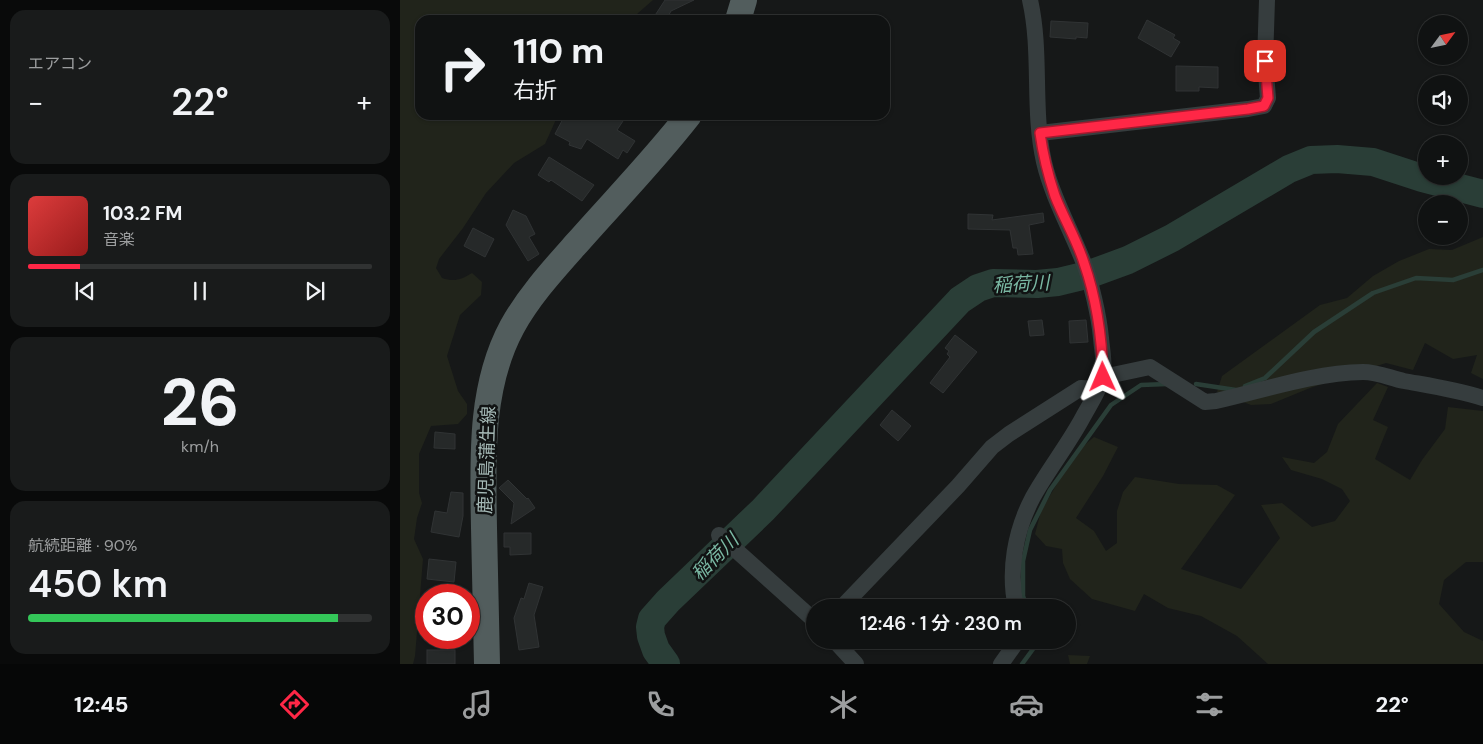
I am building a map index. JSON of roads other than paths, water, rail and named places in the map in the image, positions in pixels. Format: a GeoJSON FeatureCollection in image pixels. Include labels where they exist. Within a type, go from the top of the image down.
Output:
{"type":"FeatureCollection","features":[{"type":"Feature","properties":{"kind":"main road"},"geometry":{"type":"LineString","coordinates":[[740,15],[744,0]]}},
{"type":"Feature","properties":{"kind":"main road","name":"鹿児島蒲生線"},"geometry":{"type":"LineString","coordinates":[[487,664],[485,438],[488,399],[501,355],[511,328],[532,296],[685,120]]}},
{"type":"Feature","properties":{"kind":"street"},"geometry":{"type":"LineString","coordinates":[[1014,599],[1014,558],[1022,523],[1033,497],[1073,436],[1100,383],[1102,351],[1099,319],[1084,263],[1055,196],[1044,162],[1037,114],[1033,13],[1030,0]]}},
{"type":"Feature","properties":{"kind":"street"},"geometry":{"type":"LineString","coordinates":[[1040,133],[1264,106],[1268,98],[1265,61],[1267,0]]}},
{"type":"Feature","properties":{"kind":"street"},"geometry":{"type":"LineString","coordinates":[[850,599],[958,486],[992,447],[1081,388],[1150,367],[1205,402],[1298,381],[1364,372],[1377,373],[1402,380],[1461,391],[1483,398]]}},
{"type":"Feature","properties":{"kind":"street"},"geometry":{"type":"LineString","coordinates":[[719,535],[806,613]]}},
{"type":"Feature","properties":{"kind":"street"},"geometry":{"type":"LineString","coordinates":[[842,649],[856,664]]}},
{"type":"Feature","properties":{"kind":"street"},"geometry":{"type":"LineString","coordinates":[[1001,664],[1012,649]]}},
{"type":"Feature","properties":{"kind":"waterway","name":"稲荷川"},"geometry":{"type":"LineString","coordinates":[[666,664],[656,650],[651,636],[650,627],[652,619],[668,601],[763,510],[960,300],[978,288],[993,283],[1037,284],[1058,282],[1087,275],[1128,260],[1172,238],[1289,169],[1311,160],[1337,159],[1373,162],[1422,178],[1483,194]]}},
{"type":"Feature","properties":{"kind":"waterway"},"geometry":{"type":"LineString","coordinates":[[1245,386],[1265,378],[1314,332],[1373,293],[1416,278],[1453,280],[1483,270]]}},
{"type":"Feature","properties":{"kind":"waterway"},"geometry":{"type":"LineString","coordinates":[[1024,599],[1023,561],[1030,530],[1050,490],[1111,405],[1141,385],[1167,384]]}},
{"type":"Feature","properties":{"kind":"waterway"},"geometry":{"type":"LineString","coordinates":[[1196,384],[1236,390]]}},
{"type":"Feature","properties":{"kind":"waterway"},"geometry":{"type":"LineString","coordinates":[[1022,664],[1033,649]]}}]}
